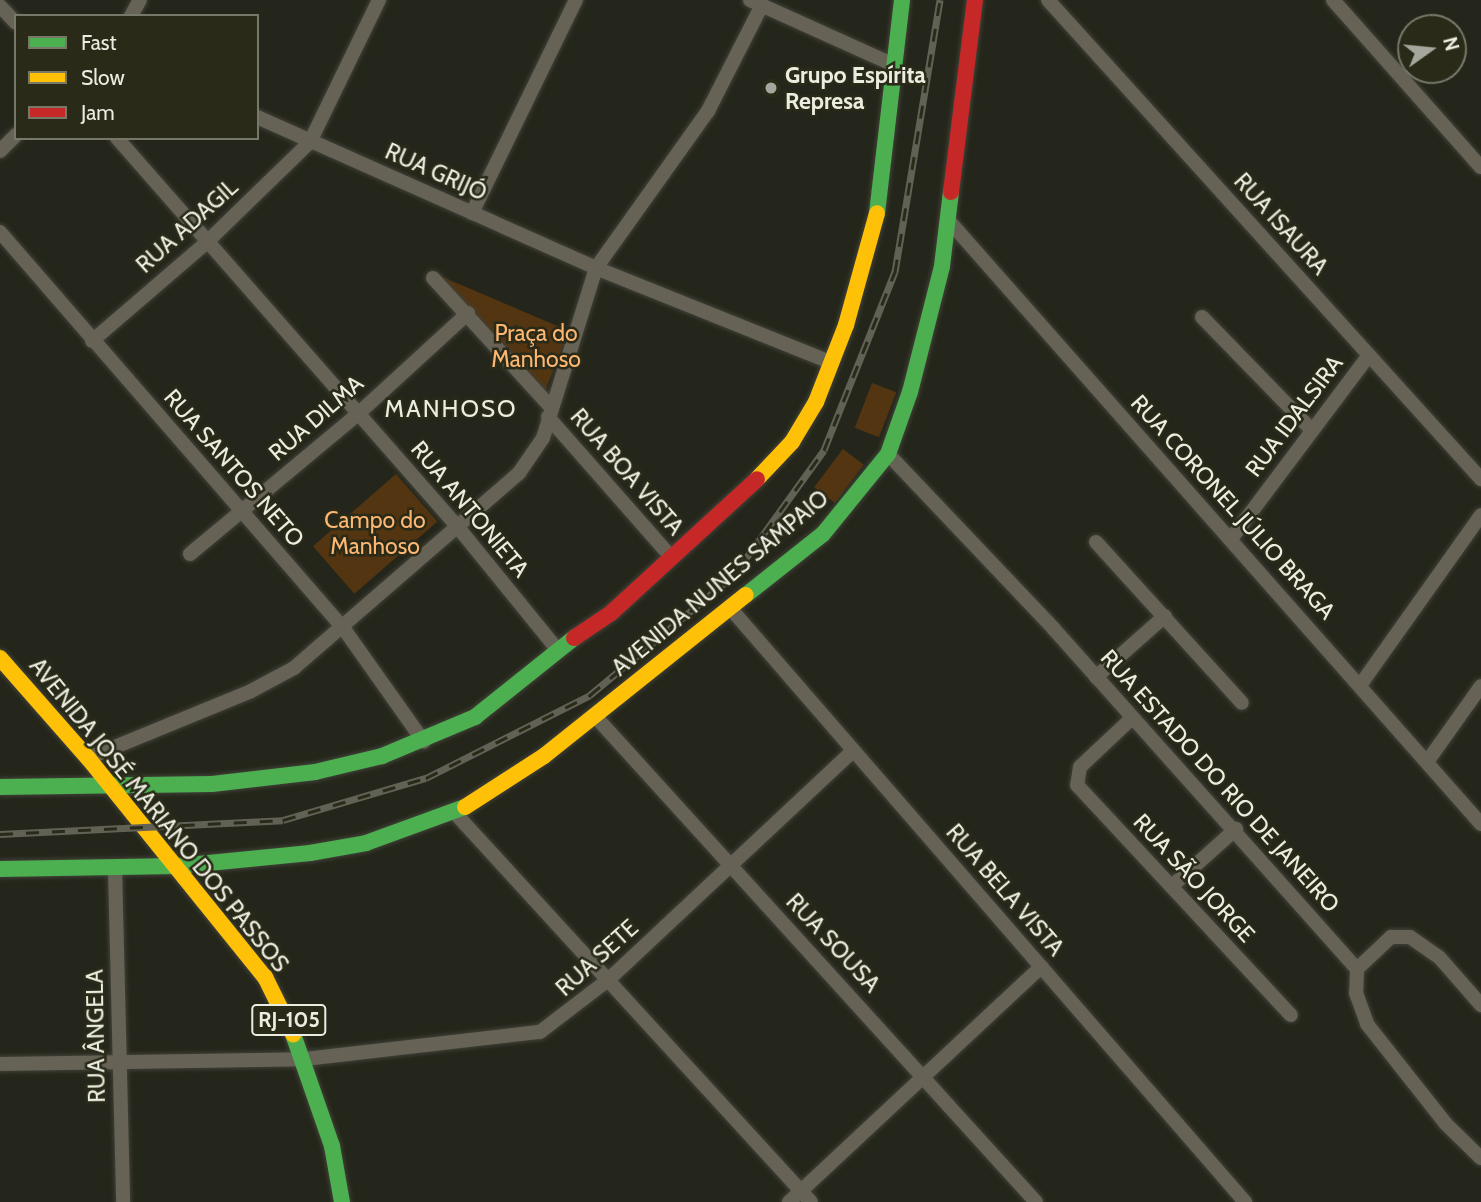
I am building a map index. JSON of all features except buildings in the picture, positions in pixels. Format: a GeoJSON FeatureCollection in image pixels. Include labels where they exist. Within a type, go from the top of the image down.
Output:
{"type":"FeatureCollection","features":[{"type":"Feature","properties":{"kind":"street","name":"RUA ADAGIL"},"geometry":{"type":"LineString","coordinates":[[92,341],[206,243],[310,142],[379,0]]}},
{"type":"Feature","properties":{"kind":"street"},"geometry":{"type":"LineString","coordinates":[[472,213],[576,0]]}},
{"type":"Feature","properties":{"kind":"street"},"geometry":{"type":"LineString","coordinates":[[0,787],[111,787],[267,780],[349,765],[424,742],[475,717],[557,649],[611,613],[792,442],[832,363],[877,215],[902,0]]}},
{"type":"Feature","properties":{"kind":"street","name":"AVENIDA NUNES SAMPAIO"},"geometry":{"type":"LineString","coordinates":[[0,869],[178,866],[339,848],[455,813],[544,756],[823,534],[888,454],[910,392],[949,221],[975,0]]}},
{"type":"Feature","properties":{"kind":"street","name":"RUA ISAURA"},"geometry":{"type":"LineString","coordinates":[[1048,0],[1481,479]]}},
{"type":"Feature","properties":{"kind":"street"},"geometry":{"type":"LineString","coordinates":[[1333,0],[1481,167]]}},
{"type":"Feature","properties":{"kind":"street"},"geometry":{"type":"LineString","coordinates":[[88,758],[271,681],[344,629],[519,473],[537,450],[596,268],[708,111],[756,3],[894,65]]}},
{"type":"Feature","properties":{"kind":"street"},"geometry":{"type":"LineString","coordinates":[[0,6],[14,21]]}},
{"type":"Feature","properties":{"kind":"street","name":"RUA GRIJÓ"},"geometry":{"type":"LineString","coordinates":[[259,118],[596,268],[832,363]]}},
{"type":"Feature","properties":{"kind":"street"},"geometry":{"type":"LineString","coordinates":[[0,151],[14,137]]}},
{"type":"Feature","properties":{"kind":"street","name":"RUA ANTONIETA"},"geometry":{"type":"LineString","coordinates":[[119,140],[206,243],[457,526],[557,649]]}},
{"type":"Feature","properties":{"kind":"street","name":"RUA CORONEL JÚLIO BRAGA"},"geometry":{"type":"LineString","coordinates":[[949,221],[1362,684],[1481,824]]}},
{"type":"Feature","properties":{"kind":"street","name":"RUA SANTOS NETO"},"geometry":{"type":"LineString","coordinates":[[0,232],[344,629],[424,742]]}},
{"type":"Feature","properties":{"kind":"street","name":"RUA BOA VISTA"},"geometry":{"type":"LineString","coordinates":[[433,278],[468,313],[671,557]]}},
{"type":"Feature","properties":{"kind":"street","name":"RUA DILMA"},"geometry":{"type":"LineString","coordinates":[[190,554],[359,413],[468,313]]}},
{"type":"Feature","properties":{"kind":"street"},"geometry":{"type":"LineString","coordinates":[[1202,317],[1312,430]]}},
{"type":"Feature","properties":{"kind":"street","name":"RUA IDALSIRA"},"geometry":{"type":"LineString","coordinates":[[1231,539],[1369,355]]}},
{"type":"Feature","properties":{"kind":"street","name":"RUA ESTADO DO RIO DE JANEIRO"},"geometry":{"type":"LineString","coordinates":[[888,454],[1236,829],[1357,969]]}},
{"type":"Feature","properties":{"kind":"street"},"geometry":{"type":"LineString","coordinates":[[1362,684],[1481,515]]}},
{"type":"Feature","properties":{"kind":"street"},"geometry":{"type":"LineString","coordinates":[[1096,542],[1242,704]]}},
{"type":"Feature","properties":{"kind":"street","name":"RUA BELA VISTA"},"geometry":{"type":"LineString","coordinates":[[731,609],[1245,1202]]}},
{"type":"Feature","properties":{"kind":"street"},"geometry":{"type":"LineString","coordinates":[[1096,677],[1164,616]]}},
{"type":"Feature","properties":{"kind":"street","name":"AVENIDA JOSÉ MARIANO DOS PASSOS"},"geometry":{"type":"LineString","coordinates":[[0,658],[178,866],[265,977],[305,1059],[332,1146],[342,1202]]}},
{"type":"Feature","properties":{"kind":"street"},"geometry":{"type":"LineString","coordinates":[[1427,762],[1481,686]]}},
{"type":"Feature","properties":{"kind":"street","name":"RUA SOUSA"},"geometry":{"type":"LineString","coordinates":[[596,716],[926,1077],[1035,1202]]}},
{"type":"Feature","properties":{"kind":"street","name":"RUA SÃO JORGE"},"geometry":{"type":"LineString","coordinates":[[1132,718],[1080,767],[1075,779],[1081,791],[1291,1016]]}},
{"type":"Feature","properties":{"kind":"street","name":"RUA SETE"},"geometry":{"type":"LineString","coordinates":[[0,1064],[305,1059],[531,1035],[556,1023],[608,980],[853,751]]}},
{"type":"Feature","properties":{"kind":"street"},"geometry":{"type":"LineString","coordinates":[[455,813],[807,1197]]}},
{"type":"Feature","properties":{"kind":"street"},"geometry":{"type":"LineString","coordinates":[[1172,886],[1236,829]]}},
{"type":"Feature","properties":{"kind":"street","name":"RUA ÂNGELA"},"geometry":{"type":"LineString","coordinates":[[115,868],[123,1202]]}},
{"type":"Feature","properties":{"kind":"street"},"geometry":{"type":"LineString","coordinates":[[1481,1005],[1439,957],[1410,937],[1391,937],[1357,969],[1356,993],[1367,1024],[1446,1124],[1481,1158]]}},
{"type":"Feature","properties":{"kind":"street"},"geometry":{"type":"LineString","coordinates":[[789,1202],[807,1197],[926,1077],[1041,967]]}},
{"type":"Feature","properties":{"kind":"green space","name":"Praça do Manhoso"},"geometry":{"type":"Polygon","coordinates":[[[433,273],[569,331],[545,391],[433,273]]]}},
{"type":"Feature","properties":{"kind":"green space"},"geometry":{"type":"Polygon","coordinates":[[[872,383],[896,392],[879,437],[855,428],[872,383]]]}},
{"type":"Feature","properties":{"kind":"green space"},"geometry":{"type":"Polygon","coordinates":[[[843,449],[864,465],[835,503],[814,487],[843,449]]]}},
{"type":"Feature","properties":{"kind":"green space","name":"Campo do Manhoso"},"geometry":{"type":"Polygon","coordinates":[[[396,474],[437,522],[354,594],[313,546],[396,474]]]}},
{"type":"Feature","properties":{"kind":"railway"},"geometry":{"type":"LineString","coordinates":[[0,834],[283,820],[426,778],[590,695],[734,575],[824,450],[895,272],[940,0]]}},
{"type":"Feature","properties":{"kind":"traffic: fast"},"geometry":{"type":"LineString","coordinates":[[877,213],[902,0]]}},
{"type":"Feature","properties":{"kind":"traffic: fast"},"geometry":{"type":"LineString","coordinates":[[746,595],[823,534],[888,454],[910,392],[942,266],[951,192]]}},
{"type":"Feature","properties":{"kind":"traffic: fast"},"geometry":{"type":"LineString","coordinates":[[0,787],[212,784],[315,772],[382,756],[475,717],[574,638]]}},
{"type":"Feature","properties":{"kind":"traffic: fast"},"geometry":{"type":"LineString","coordinates":[[0,869],[178,866],[310,853],[366,843],[465,807]]}},
{"type":"Feature","properties":{"kind":"traffic: fast"},"geometry":{"type":"LineString","coordinates":[[293,1034],[332,1146],[342,1202]]}},
{"type":"Feature","properties":{"kind":"traffic: slow"},"geometry":{"type":"LineString","coordinates":[[757,479],[792,442],[816,402],[846,325],[877,213]]}},
{"type":"Feature","properties":{"kind":"traffic: slow"},"geometry":{"type":"LineString","coordinates":[[465,807],[544,756],[746,595]]}},
{"type":"Feature","properties":{"kind":"traffic: slow"},"geometry":{"type":"LineString","coordinates":[[0,658],[88,758],[265,977],[293,1034]]}},
{"type":"Feature","properties":{"kind":"traffic: jam"},"geometry":{"type":"LineString","coordinates":[[951,192],[975,0]]}},
{"type":"Feature","properties":{"kind":"traffic: jam"},"geometry":{"type":"LineString","coordinates":[[574,638],[611,613],[757,479]]}},
{"type":"Feature","properties":{"kind":"place","name":"Grupo Espírita Represa"},"geometry":{"type":"Point","coordinates":[771,88]}},
{"type":"Feature","properties":{"kind":"district","name":"MANHOSO"},"geometry":{"type":"Point","coordinates":[451,409]}}]}
